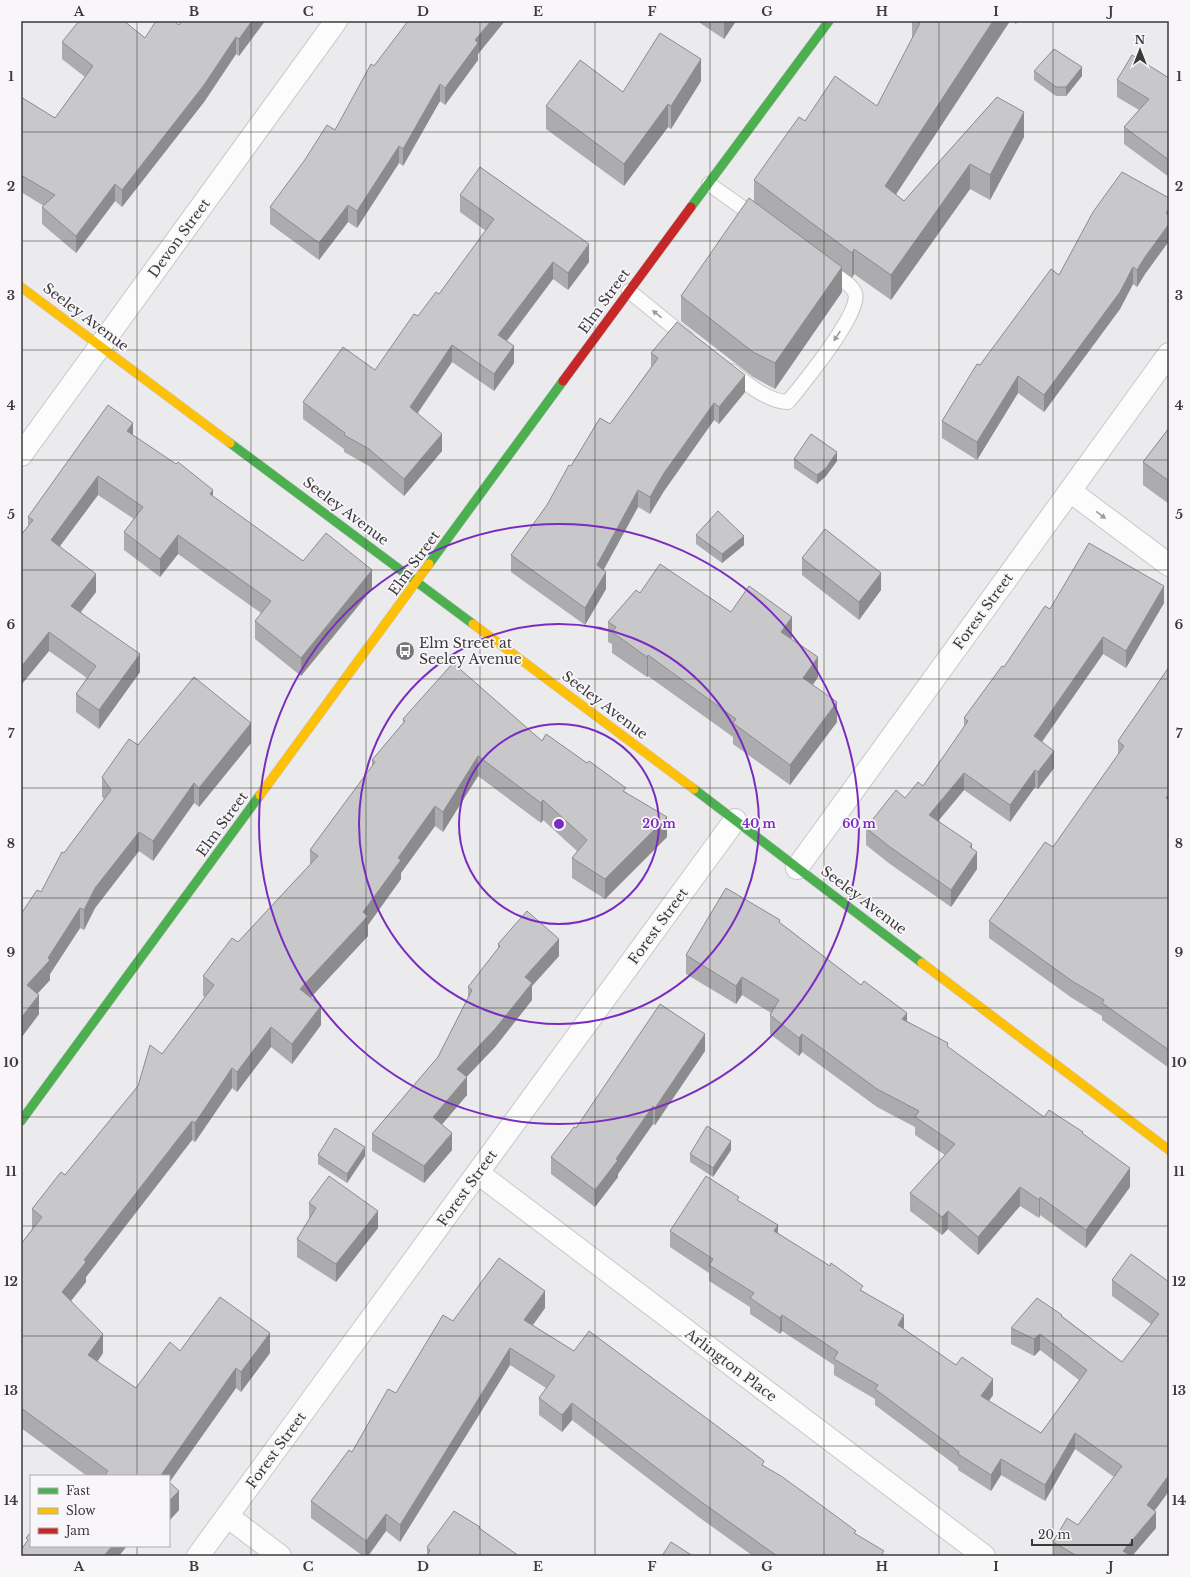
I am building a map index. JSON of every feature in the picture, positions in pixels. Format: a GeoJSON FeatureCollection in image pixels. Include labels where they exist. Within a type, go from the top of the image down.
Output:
{"type":"FeatureCollection","features":[{"type":"Feature","properties":{"kind":"street","name":"Devon Street"},"geometry":{"type":"LineString","coordinates":[[21,455],[336,21]]}},
{"type":"Feature","properties":{"kind":"street","name":"Elm Street"},"geometry":{"type":"LineString","coordinates":[[21,1121],[828,21]]}},
{"type":"Feature","properties":{"kind":"street","name":"Seeley Avenue"},"geometry":{"type":"LineString","coordinates":[[21,287],[735,820],[1169,1150]]}},
{"type":"Feature","properties":{"kind":"street","name":"Forest Street"},"geometry":{"type":"LineString","coordinates":[[797,868],[1169,354]]}},
{"type":"Feature","properties":{"kind":"street"},"geometry":{"type":"LineString","coordinates":[[1070,491],[1169,565]]}},
{"type":"Feature","properties":{"kind":"street","name":"Forest Street"},"geometry":{"type":"LineString","coordinates":[[198,1556],[735,820]]}},
{"type":"Feature","properties":{"kind":"street","name":"Arlington Place"},"geometry":{"type":"LineString","coordinates":[[478,1173],[984,1556]]}},
{"type":"Feature","properties":{"kind":"street"},"geometry":{"type":"LineString","coordinates":[[227,1516],[280,1556]]}},
{"type":"Feature","properties":{"kind":"lane"},"geometry":{"type":"LineString","coordinates":[[709,184],[771,228]]}},
{"type":"Feature","properties":{"kind":"lane"},"geometry":{"type":"LineString","coordinates":[[723,365],[748,384],[769,396],[782,402],[788,402],[818,365],[842,328],[856,302],[856,294],[851,288],[815,259]]}},
{"type":"Feature","properties":{"kind":"lane"},"geometry":{"type":"LineString","coordinates":[[629,291],[698,347]]}},
{"type":"Feature","properties":{"kind":"building"},"geometry":{"type":"Polygon","coordinates":[[[79,21],[124,21],[145,38],[156,21],[174,21],[179,25],[182,21],[252,21],[239,39],[236,37],[204,85],[122,190],[115,184],[76,236],[42,207],[55,195],[21,175],[21,97],[55,118],[93,66],[62,42],[79,21]]]}},
{"type":"Feature","properties":{"kind":"building"},"geometry":{"type":"Polygon","coordinates":[[[408,21],[491,21],[475,40],[478,43],[445,88],[440,84],[403,149],[399,146],[357,211],[348,205],[319,243],[270,207],[304,161],[327,125],[335,130],[371,64],[374,66],[408,21]]]}},
{"type":"Feature","properties":{"kind":"building"},"geometry":{"type":"Polygon","coordinates":[[[917,21],[993,21],[885,186],[904,201],[997,97],[1024,112],[990,175],[970,164],[891,275],[854,249],[852,253],[754,180],[799,117],[805,121],[835,76],[877,106],[920,23],[917,21]]]}},
{"type":"Feature","properties":{"kind":"building"},"geometry":{"type":"Polygon","coordinates":[[[660,33],[701,59],[671,106],[668,104],[624,164],[546,106],[580,60],[623,92],[660,33]]]}},
{"type":"Feature","properties":{"kind":"building"},"geometry":{"type":"Polygon","coordinates":[[[1054,49],[1082,67],[1066,87],[1056,87],[1034,71],[1054,49]]]}},
{"type":"Feature","properties":{"kind":"building"},"geometry":{"type":"Polygon","coordinates":[[[1132,55],[1169,78],[1169,160],[1124,127],[1149,99],[1117,80],[1132,55]]]}},
{"type":"Feature","properties":{"kind":"building"},"geometry":{"type":"Polygon","coordinates":[[[480,167],[589,244],[568,273],[553,262],[498,335],[514,346],[494,374],[452,345],[410,407],[442,434],[404,479],[369,449],[344,435],[345,433],[303,402],[343,347],[375,370],[414,314],[418,316],[436,292],[439,294],[494,219],[460,195],[480,167]]]}},
{"type":"Feature","properties":{"kind":"building"},"geometry":{"type":"Polygon","coordinates":[[[1122,172],[1169,198],[1169,209],[1166,213],[1169,215],[1169,224],[1137,270],[1133,267],[1120,292],[1044,395],[1018,376],[977,442],[942,421],[977,364],[980,365],[1051,269],[1059,275],[1093,212],[1122,172]]]}},
{"type":"Feature","properties":{"kind":"building"},"geometry":{"type":"Polygon","coordinates":[[[749,198],[842,267],[775,363],[753,352],[681,296],[749,198]]]}},
{"type":"Feature","properties":{"kind":"building"},"geometry":{"type":"Polygon","coordinates":[[[677,322],[745,375],[719,407],[714,403],[664,473],[650,497],[638,490],[597,565],[606,572],[585,608],[511,555],[547,505],[569,465],[571,466],[600,418],[610,424],[658,358],[651,353],[677,322]]]}},
{"type":"Feature","properties":{"kind":"building"},"geometry":{"type":"Polygon","coordinates":[[[108,405],[133,423],[127,431],[176,464],[178,462],[213,490],[210,494],[303,561],[326,533],[372,570],[301,658],[255,621],[271,601],[178,535],[160,559],[124,532],[143,507],[98,476],[51,540],[96,574],[71,606],[140,654],[99,710],[76,694],[96,666],[49,632],[21,667],[21,535],[33,520],[28,517],[108,405]]]}},
{"type":"Feature","properties":{"kind":"building"},"geometry":{"type":"Polygon","coordinates":[[[1169,428],[1169,481],[1143,462],[1169,428]]]}},
{"type":"Feature","properties":{"kind":"building"},"geometry":{"type":"Polygon","coordinates":[[[811,434],[837,452],[826,468],[817,475],[794,459],[811,434]]]}},
{"type":"Feature","properties":{"kind":"building"},"geometry":{"type":"Polygon","coordinates":[[[718,511],[744,536],[722,554],[696,535],[718,511]]]}},
{"type":"Feature","properties":{"kind":"building"},"geometry":{"type":"Polygon","coordinates":[[[825,529],[881,573],[859,602],[802,558],[825,529]]]}},
{"type":"Feature","properties":{"kind":"building"},"geometry":{"type":"Polygon","coordinates":[[[1089,543],[1164,586],[1126,651],[1103,637],[1034,736],[1054,751],[1038,772],[1035,770],[1010,805],[964,773],[929,815],[972,844],[970,847],[977,852],[951,890],[890,847],[866,828],[896,790],[905,798],[918,782],[923,786],[968,721],[964,718],[1002,666],[1004,667],[1045,606],[1050,609],[1089,543]]]}},
{"type":"Feature","properties":{"kind":"building"},"geometry":{"type":"Polygon","coordinates":[[[660,564],[731,612],[749,586],[792,617],[781,632],[818,657],[803,678],[837,702],[790,765],[733,723],[736,719],[648,655],[647,657],[612,632],[616,627],[608,622],[636,590],[640,593],[660,564]]]}},
{"type":"Feature","properties":{"kind":"building"},"geometry":{"type":"Polygon","coordinates":[[[453,663],[542,741],[546,734],[587,763],[589,761],[626,788],[623,791],[667,817],[605,879],[572,858],[587,840],[543,800],[541,803],[478,756],[443,812],[435,806],[398,858],[401,860],[363,912],[368,916],[300,989],[321,1006],[292,1044],[271,1027],[237,1072],[232,1068],[195,1123],[192,1121],[84,1260],[86,1262],[62,1292],[103,1334],[88,1355],[136,1388],[170,1342],[180,1351],[220,1297],[270,1333],[241,1372],[236,1368],[161,1475],[105,1475],[108,1471],[21,1408],[21,1244],[42,1217],[32,1209],[61,1172],[65,1175],[138,1086],[150,1045],[162,1054],[214,985],[203,976],[232,938],[238,942],[318,856],[310,850],[375,762],[372,760],[405,721],[403,719],[453,663]]]}},
{"type":"Feature","properties":{"kind":"building"},"geometry":{"type":"Polygon","coordinates":[[[1169,667],[1169,794],[1166,798],[1169,800],[1169,1050],[1102,1003],[1104,1000],[1072,981],[989,921],[1045,842],[1053,847],[1124,746],[1118,741],[1169,667]]]}},
{"type":"Feature","properties":{"kind":"building"},"geometry":{"type":"Polygon","coordinates":[[[194,677],[251,723],[199,788],[194,783],[153,841],[139,832],[95,888],[84,910],[80,908],[48,958],[50,960],[27,985],[39,995],[21,1018],[21,914],[37,890],[41,892],[62,852],[64,853],[111,790],[102,777],[129,739],[138,745],[194,677]]]}},
{"type":"Feature","properties":{"kind":"building"},"geometry":{"type":"Polygon","coordinates":[[[726,888],[780,920],[779,922],[861,985],[864,981],[907,1013],[902,1019],[948,1043],[947,1046],[1044,1117],[1049,1110],[1083,1132],[1082,1133],[1130,1168],[1086,1230],[1040,1197],[1039,1200],[1020,1187],[978,1237],[948,1211],[942,1217],[910,1193],[955,1144],[915,1117],[919,1111],[877,1089],[802,1034],[799,1038],[770,1015],[779,1000],[742,977],[736,986],[686,955],[726,888]]]}},
{"type":"Feature","properties":{"kind":"building"},"geometry":{"type":"Polygon","coordinates":[[[527,911],[559,939],[525,977],[532,983],[495,1029],[457,1069],[467,1077],[433,1117],[452,1133],[424,1166],[372,1134],[438,1057],[472,990],[468,987],[500,946],[498,944],[527,911]]]}},
{"type":"Feature","properties":{"kind":"building"},"geometry":{"type":"Polygon","coordinates":[[[660,1004],[705,1034],[655,1108],[653,1106],[616,1159],[618,1160],[595,1190],[551,1157],[574,1127],[576,1128],[660,1004]]]}},
{"type":"Feature","properties":{"kind":"building"},"geometry":{"type":"Polygon","coordinates":[[[707,1126],[731,1141],[713,1168],[690,1154],[707,1126]]]}},
{"type":"Feature","properties":{"kind":"building"},"geometry":{"type":"Polygon","coordinates":[[[335,1128],[365,1147],[347,1174],[318,1155],[335,1128]]]}},
{"type":"Feature","properties":{"kind":"building"},"geometry":{"type":"Polygon","coordinates":[[[329,1176],[378,1211],[336,1264],[297,1239],[316,1208],[309,1203],[329,1176]]]}},
{"type":"Feature","properties":{"kind":"building"},"geometry":{"type":"Polygon","coordinates":[[[706,1176],[739,1197],[737,1200],[778,1225],[774,1231],[830,1266],[831,1263],[863,1286],[860,1290],[904,1315],[898,1325],[956,1365],[962,1357],[993,1379],[981,1396],[1041,1433],[1087,1370],[1040,1334],[1034,1339],[1011,1328],[1037,1298],[1062,1315],[1061,1316],[1122,1362],[1159,1314],[1112,1280],[1131,1254],[1169,1282],[1169,1475],[1147,1505],[1156,1512],[1123,1551],[1128,1554],[1127,1556],[1077,1556],[1053,1542],[1067,1518],[1078,1525],[1122,1466],[1075,1433],[1045,1485],[1001,1459],[991,1475],[958,1454],[959,1452],[875,1389],[878,1385],[834,1359],[838,1352],[782,1315],[780,1318],[750,1298],[754,1293],[709,1265],[713,1259],[670,1231],[706,1176]]]}},
{"type":"Feature","properties":{"kind":"building"},"geometry":{"type":"Polygon","coordinates":[[[499,1258],[545,1291],[524,1320],[574,1351],[589,1331],[764,1461],[762,1465],[781,1476],[825,1508],[856,1531],[854,1533],[884,1551],[882,1554],[885,1556],[777,1556],[700,1501],[572,1403],[562,1415],[539,1398],[555,1376],[510,1348],[400,1525],[386,1514],[366,1541],[311,1501],[349,1450],[352,1452],[388,1389],[396,1393],[443,1315],[453,1321],[499,1258]]]}},
{"type":"Feature","properties":{"kind":"building"},"geometry":{"type":"Polygon","coordinates":[[[170,1483],[179,1491],[170,1500],[170,1483]]]}},
{"type":"Feature","properties":{"kind":"building"},"geometry":{"type":"Polygon","coordinates":[[[454,1511],[480,1527],[479,1528],[519,1556],[427,1556],[430,1550],[427,1547],[454,1511]]]}},
{"type":"Feature","properties":{"kind":"building"},"geometry":{"type":"Polygon","coordinates":[[[30,1533],[30,1547],[111,1547],[104,1556],[21,1556],[21,1550],[28,1540],[26,1538],[30,1533]]]}},
{"type":"Feature","properties":{"kind":"building"},"geometry":{"type":"Polygon","coordinates":[[[671,1542],[693,1556],[662,1556],[671,1542]]]}},
{"type":"Feature","properties":{"kind":"traffic: fast"},"geometry":{"type":"LineString","coordinates":[[691,207],[829,21]]}},
{"type":"Feature","properties":{"kind":"traffic: fast"},"geometry":{"type":"LineString","coordinates":[[429,564],[563,381]]}},
{"type":"Feature","properties":{"kind":"traffic: fast"},"geometry":{"type":"LineString","coordinates":[[230,443],[473,624]]}},
{"type":"Feature","properties":{"kind":"traffic: fast"},"geometry":{"type":"LineString","coordinates":[[694,789],[922,963]]}},
{"type":"Feature","properties":{"kind":"traffic: fast"},"geometry":{"type":"LineString","coordinates":[[21,1121],[260,795]]}},
{"type":"Feature","properties":{"kind":"traffic: slow"},"geometry":{"type":"LineString","coordinates":[[21,287],[230,443]]}},
{"type":"Feature","properties":{"kind":"traffic: slow"},"geometry":{"type":"LineString","coordinates":[[260,795],[429,564]]}},
{"type":"Feature","properties":{"kind":"traffic: slow"},"geometry":{"type":"LineString","coordinates":[[473,624],[694,789]]}},
{"type":"Feature","properties":{"kind":"traffic: slow"},"geometry":{"type":"LineString","coordinates":[[922,963],[1169,1150]]}},
{"type":"Feature","properties":{"kind":"traffic: jam"},"geometry":{"type":"LineString","coordinates":[[563,381],[691,207]]}},
{"type":"Feature","properties":{"kind":"place","name":"Elm Street at Seeley Avenue"},"geometry":{"type":"Point","coordinates":[405,651]}}]}
